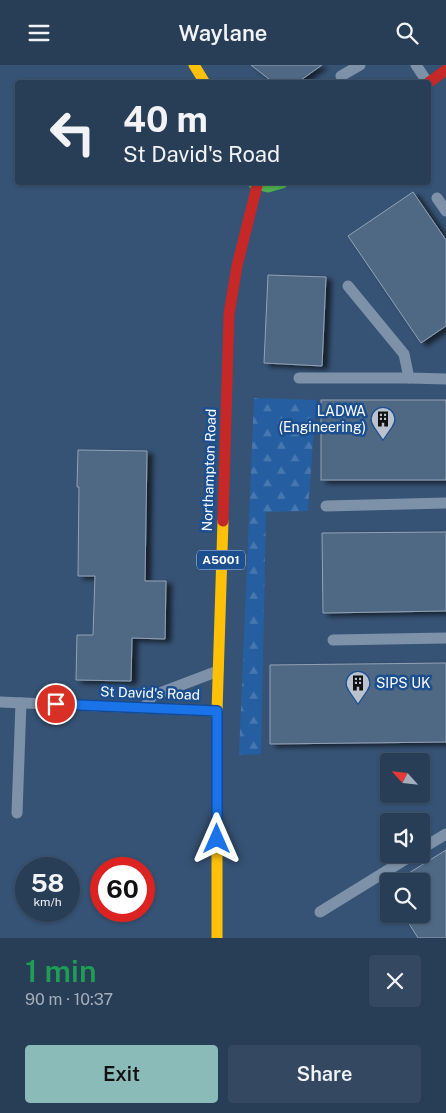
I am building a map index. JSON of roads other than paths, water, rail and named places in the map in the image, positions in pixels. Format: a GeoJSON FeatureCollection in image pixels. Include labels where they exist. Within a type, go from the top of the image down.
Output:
{"type":"FeatureCollection","features":[{"type":"Feature","properties":{"kind":"main road"},"geometry":{"type":"LineString","coordinates":[[194,65],[204,80]]}},
{"type":"Feature","properties":{"kind":"main road"},"geometry":{"type":"LineString","coordinates":[[431,81],[446,70]]}},
{"type":"Feature","properties":{"kind":"main road","name":"Northampton Road"},"geometry":{"type":"LineString","coordinates":[[217,938],[217,711],[229,314],[232,284],[255,185]]}},
{"type":"Feature","properties":{"kind":"main road","name":"A5001"},"geometry":{"type":"LineString","coordinates":[[258,185],[268,188],[279,185]]}},
{"type":"Feature","properties":{"kind":"lane"},"geometry":{"type":"LineString","coordinates":[[341,76],[360,65]]}},
{"type":"Feature","properties":{"kind":"lane"},"geometry":{"type":"LineString","coordinates":[[416,65],[426,80]]}},
{"type":"Feature","properties":{"kind":"lane"},"geometry":{"type":"LineString","coordinates":[[437,197],[446,211]]}},
{"type":"Feature","properties":{"kind":"lane"},"geometry":{"type":"LineString","coordinates":[[348,286],[404,354],[409,378]]}},
{"type":"Feature","properties":{"kind":"lane"},"geometry":{"type":"LineString","coordinates":[[299,378],[446,379]]}},
{"type":"Feature","properties":{"kind":"lane"},"geometry":{"type":"LineString","coordinates":[[326,505],[446,503]]}},
{"type":"Feature","properties":{"kind":"lane"},"geometry":{"type":"LineString","coordinates":[[333,640],[446,638]]}},
{"type":"Feature","properties":{"kind":"lane"},"geometry":{"type":"LineString","coordinates":[[144,708],[152,696],[218,671]]}},
{"type":"Feature","properties":{"kind":"lane","name":"St David's Road"},"geometry":{"type":"LineString","coordinates":[[0,702],[217,711]]}},
{"type":"Feature","properties":{"kind":"lane"},"geometry":{"type":"LineString","coordinates":[[17,813],[21,703]]}},
{"type":"Feature","properties":{"kind":"lane"},"geometry":{"type":"LineString","coordinates":[[430,844],[446,834]]}},
{"type":"Feature","properties":{"kind":"lane"},"geometry":{"type":"LineString","coordinates":[[320,912],[399,863]]}},
{"type":"Feature","properties":{"kind":"place","name":"LADWA (Engineering)"},"geometry":{"type":"Point","coordinates":[383,440]}},
{"type":"Feature","properties":{"kind":"place","name":"SIPS UK"},"geometry":{"type":"Point","coordinates":[358,704]}}]}
